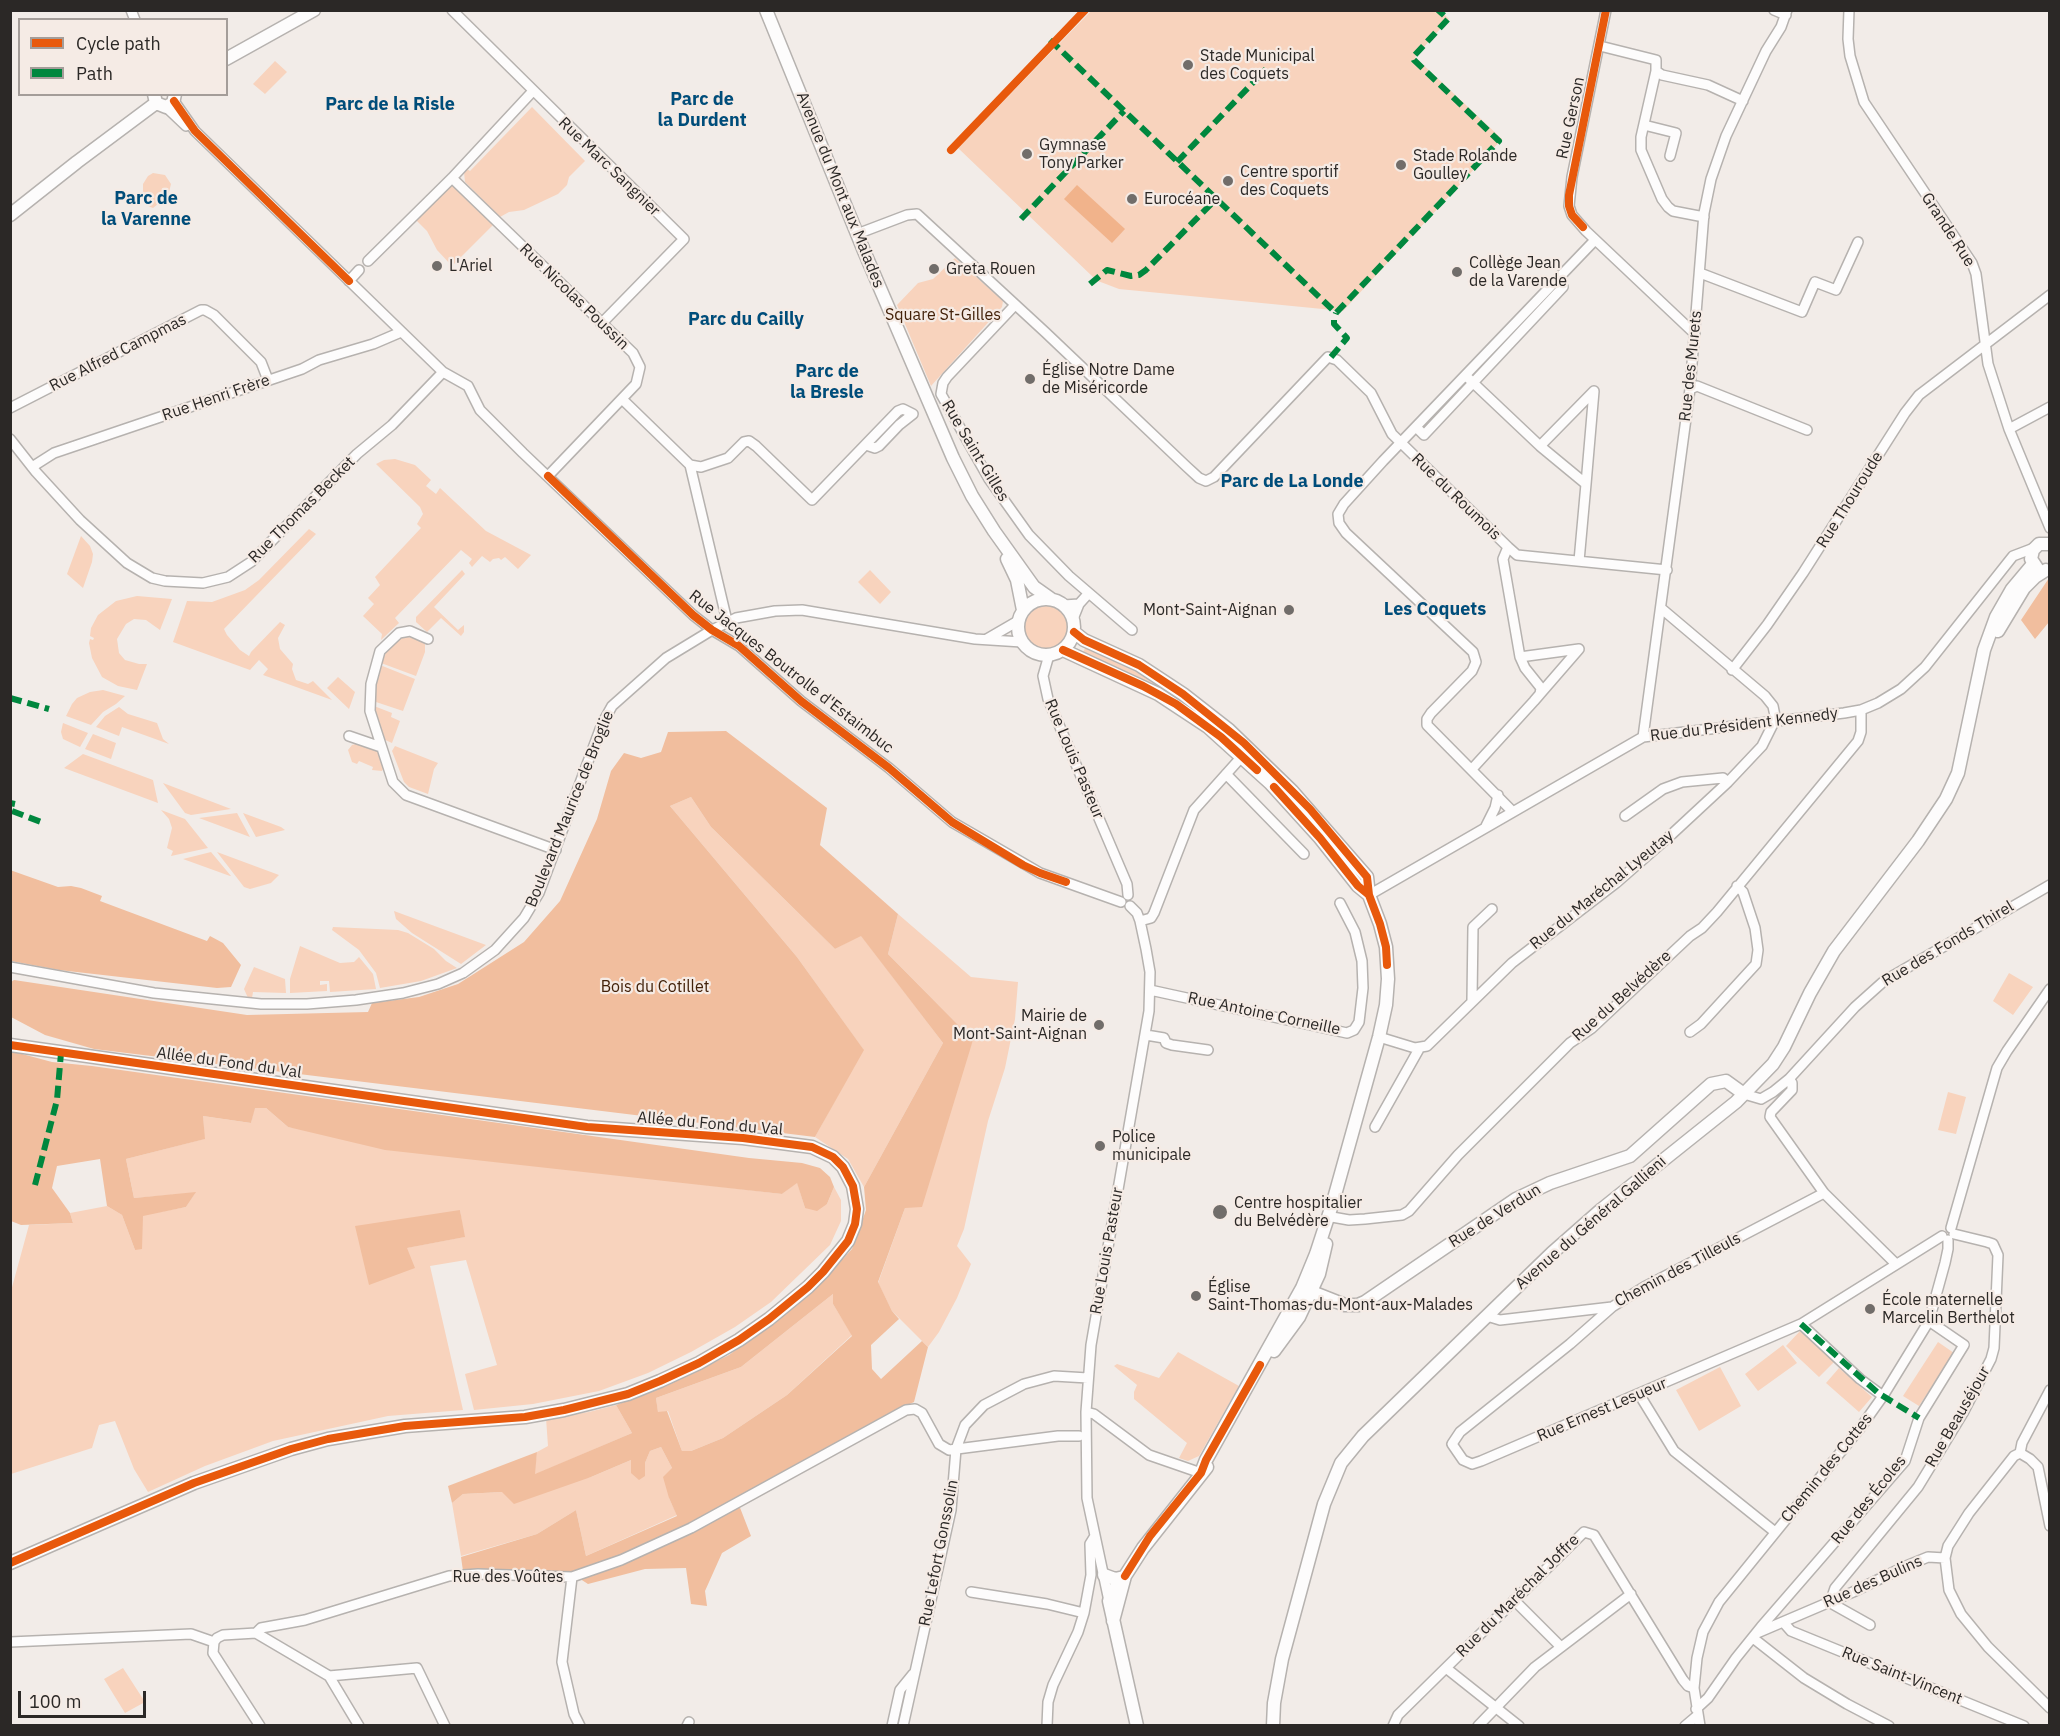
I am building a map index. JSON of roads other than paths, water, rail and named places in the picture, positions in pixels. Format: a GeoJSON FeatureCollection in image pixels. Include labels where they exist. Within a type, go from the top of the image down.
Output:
{"type":"FeatureCollection","features":[{"type":"Feature","properties":{"kind":"street"},"geometry":{"type":"LineString","coordinates":[[228,58],[314,10]]}},
{"type":"Feature","properties":{"kind":"street","name":"Rue Marc Sangnier"},"geometry":{"type":"LineString","coordinates":[[452,10],[532,92],[684,239],[601,324]]}},
{"type":"Feature","properties":{"kind":"street","name":"Avenue du Mont aux Malades"},"geometry":{"type":"LineString","coordinates":[[766,10],[933,415],[972,495],[994,531],[1030,582],[1041,594],[1051,599]]}},
{"type":"Feature","properties":{"kind":"street","name":"Rue Gerson"},"geometry":{"type":"LineString","coordinates":[[1606,10],[1569,195],[1569,206],[1572,215],[1595,240],[1695,334]]}},
{"type":"Feature","properties":{"kind":"street"},"geometry":{"type":"LineString","coordinates":[[1774,10],[1786,13]]}},
{"type":"Feature","properties":{"kind":"street","name":"Grande Rue"},"geometry":{"type":"LineString","coordinates":[[1849,10],[1850,56],[1864,102],[1972,263],[1976,274],[1984,346],[2009,429],[2049,528]]}},
{"type":"Feature","properties":{"kind":"street","name":"Rue des Murets"},"geometry":{"type":"LineString","coordinates":[[1643,737],[1690,389],[1704,217],[1717,160],[1726,136],[1786,13]]}},
{"type":"Feature","properties":{"kind":"street"},"geometry":{"type":"LineString","coordinates":[[1600,46],[1656,60],[1656,71],[1641,150],[1664,202],[1673,211],[1704,217]]}},
{"type":"Feature","properties":{"kind":"street"},"geometry":{"type":"LineString","coordinates":[[1656,71],[1662,75],[1708,85],[1743,100]]}},
{"type":"Feature","properties":{"kind":"street"},"geometry":{"type":"LineString","coordinates":[[368,261],[452,178],[532,92]]}},
{"type":"Feature","properties":{"kind":"street"},"geometry":{"type":"LineString","coordinates":[[10,215],[86,155],[165,100]]}},
{"type":"Feature","properties":{"kind":"street","name":"Rue Jacques Boutrolle d'Estaimbuc"},"geometry":{"type":"LineString","coordinates":[[165,100],[181,122],[195,131],[443,372],[468,386],[481,411],[712,630],[739,646],[801,701],[889,768],[961,827],[1040,873],[1126,901]]}},
{"type":"Feature","properties":{"kind":"street"},"geometry":{"type":"LineString","coordinates":[[1644,125],[1676,133],[1670,156]]}},
{"type":"Feature","properties":{"kind":"street","name":"Rue Nicolas Poussin"},"geometry":{"type":"LineString","coordinates":[[452,178],[633,353],[640,367],[636,384],[548,476]]}},
{"type":"Feature","properties":{"kind":"street"},"geometry":{"type":"LineString","coordinates":[[857,234],[907,215],[917,214],[1015,305]]}},
{"type":"Feature","properties":{"kind":"street"},"geometry":{"type":"LineString","coordinates":[[1513,812],[1427,725],[1431,713],[1472,671],[1476,662],[1473,652],[1346,533],[1338,518],[1344,504],[1595,240]]}},
{"type":"Feature","properties":{"kind":"street"},"geometry":{"type":"LineString","coordinates":[[1700,273],[1802,312],[1815,282],[1836,290],[1858,242]]}},
{"type":"Feature","properties":{"kind":"street"},"geometry":{"type":"LineString","coordinates":[[349,281],[359,270]]}},
{"type":"Feature","properties":{"kind":"street"},"geometry":{"type":"LineString","coordinates":[[1417,428],[1424,435],[1563,287],[1557,280]]}},
{"type":"Feature","properties":{"kind":"street","name":"Rue Thouroude"},"geometry":{"type":"LineString","coordinates":[[1732,670],[1803,573],[1905,412],[1919,395],[2049,295]]}},
{"type":"Feature","properties":{"kind":"street","name":"Rue du Roumois"},"geometry":{"type":"LineString","coordinates":[[1015,305],[1193,473],[1206,481],[1214,477],[1326,359],[1331,357],[1337,360],[1377,401],[1389,431],[1508,547],[1503,559],[1520,657],[1525,669],[1542,688],[1540,694]]}},
{"type":"Feature","properties":{"kind":"street","name":"Rue Saint-Gilles"},"geometry":{"type":"LineString","coordinates":[[1015,305],[947,377],[943,383],[942,394],[989,479],[1029,535],[1088,594],[1132,630]]}},
{"type":"Feature","properties":{"kind":"street","name":"Rue Alfred Campmas"},"geometry":{"type":"LineString","coordinates":[[10,408],[201,310],[214,315],[261,362],[268,380]]}},
{"type":"Feature","properties":{"kind":"street","name":"Rue Henri Frère"},"geometry":{"type":"LineString","coordinates":[[32,467],[54,453],[302,369],[319,360],[348,353],[401,332]]}},
{"type":"Feature","properties":{"kind":"street","name":"Rue Thomas Becket"},"geometry":{"type":"LineString","coordinates":[[10,439],[32,467],[92,532],[136,569],[152,578],[165,581],[189,583],[217,581],[237,573],[251,562],[357,454],[392,425],[443,372]]}},
{"type":"Feature","properties":{"kind":"street"},"geometry":{"type":"LineString","coordinates":[[1466,376],[1540,446],[1586,484]]}},
{"type":"Feature","properties":{"kind":"street"},"geometry":{"type":"LineString","coordinates":[[1690,389],[1697,386],[1807,430]]}},
{"type":"Feature","properties":{"kind":"street"},"geometry":{"type":"LineString","coordinates":[[1540,446],[1594,391],[1579,561]]}},
{"type":"Feature","properties":{"kind":"street"},"geometry":{"type":"LineString","coordinates":[[622,399],[690,465],[727,621]]}},
{"type":"Feature","properties":{"kind":"street"},"geometry":{"type":"LineString","coordinates":[[2009,429],[2049,407]]}},
{"type":"Feature","properties":{"kind":"street"},"geometry":{"type":"LineString","coordinates":[[690,465],[701,467],[728,458],[746,441],[756,446],[812,500],[866,445],[874,448],[879,446],[913,414],[933,415]]}},
{"type":"Feature","properties":{"kind":"street","name":"Avenue du Mont aux Malades"},"geometry":{"type":"LineString","coordinates":[[994,531],[1017,580],[1020,616]]}},
{"type":"Feature","properties":{"kind":"street"},"geometry":{"type":"LineString","coordinates":[[2048,570],[2037,568],[2030,555],[2043,543],[2049,543]]}},
{"type":"Feature","properties":{"kind":"street"},"geometry":{"type":"LineString","coordinates":[[1508,547],[1516,555],[1667,570]]}},
{"type":"Feature","properties":{"kind":"street","name":"Rue du Président Kennedy"},"geometry":{"type":"LineString","coordinates":[[1369,895],[1643,737],[1861,710],[1892,696],[1910,683],[1925,667],[2004,565],[2013,556],[2030,555]]}},
{"type":"Feature","properties":{"kind":"street","name":"Avenue du Général Gallieni"},"geometry":{"type":"LineString","coordinates":[[1966,742],[1967,726],[1984,650],[1996,617],[2030,555]]}},
{"type":"Feature","properties":{"kind":"street","name":"Avenue du Général Gallieni"},"geometry":{"type":"LineString","coordinates":[[1273,1725],[1274,1703],[1282,1659],[1324,1504],[1341,1463],[1363,1436],[1552,1253],[1602,1209],[1744,1094],[1768,1070],[1784,1047],[1810,993],[1834,951],[1935,817],[1958,773],[1998,631],[2024,588],[2035,577],[2048,570]]}},
{"type":"Feature","properties":{"kind":"street"},"geometry":{"type":"LineString","coordinates":[[1020,616],[1018,632],[1022,642],[1034,653],[1049,655],[1063,650],[1071,640],[1079,604],[1088,594]]}},
{"type":"Feature","properties":{"kind":"street"},"geometry":{"type":"LineString","coordinates":[[985,640],[1020,616],[1035,601],[1051,599],[1064,605],[1079,604]]}},
{"type":"Feature","properties":{"kind":"street"},"geometry":{"type":"LineString","coordinates":[[1064,605],[1073,626],[1088,642],[1124,657],[1161,679],[1214,718],[1246,752],[1358,886],[1369,895],[1383,935],[1388,970],[1386,1005],[1379,1036],[1333,1202],[1296,1322],[1273,1352],[1212,1462],[1150,1536],[1109,1601],[1137,1725]]}},
{"type":"Feature","properties":{"kind":"street"},"geometry":{"type":"LineString","coordinates":[[1662,609],[1765,696],[1773,706],[1774,722]]}},
{"type":"Feature","properties":{"kind":"street","name":"Boulevard Maurice de Broglie"},"geometry":{"type":"LineString","coordinates":[[10,968],[145,992],[261,1004],[329,1003],[403,993],[454,978],[503,942],[532,905],[556,850],[609,709],[616,700],[666,658],[727,621],[775,611],[808,610],[985,640],[1022,642]]}},
{"type":"Feature","properties":{"kind":"street"},"geometry":{"type":"LineString","coordinates":[[428,639],[410,631],[404,631],[384,646],[378,654],[371,684],[370,711],[393,782],[406,795],[556,850]]}},
{"type":"Feature","properties":{"kind":"street"},"geometry":{"type":"LineString","coordinates":[[1472,769],[1579,649],[1520,657]]}},
{"type":"Feature","properties":{"kind":"street"},"geometry":{"type":"LineString","coordinates":[[1063,650],[1167,699],[1246,752]]}},
{"type":"Feature","properties":{"kind":"street","name":"Rue Louis Pasteur"},"geometry":{"type":"LineString","coordinates":[[1049,655],[1043,676],[1048,699],[1127,884],[1126,901],[1137,913],[1149,961],[1150,990],[1146,1035],[1095,1320],[1088,1378],[1087,1498],[1109,1601]]}},
{"type":"Feature","properties":{"kind":"street","name":"Rue du Belvédère"},"geometry":{"type":"LineString","coordinates":[[1332,1217],[1349,1220],[1404,1214],[1458,1155],[1570,1043],[1592,1028],[1690,936],[1702,928],[1858,741],[1861,732],[1861,710]]}},
{"type":"Feature","properties":{"kind":"street","name":"Rue du Maréchal Lyeutay"},"geometry":{"type":"LineString","coordinates":[[1375,1127],[1419,1048],[1433,1041],[1512,963],[1616,883],[1672,834],[1728,782],[1762,746],[1774,722]]}},
{"type":"Feature","properties":{"kind":"street"},"geometry":{"type":"LineString","coordinates":[[349,736],[381,747]]}},
{"type":"Feature","properties":{"kind":"street"},"geometry":{"type":"LineString","coordinates":[[1140,921],[1151,918],[1154,913],[1194,810],[1246,752]]}},
{"type":"Feature","properties":{"kind":"street"},"geometry":{"type":"LineString","coordinates":[[1226,774],[1304,854]]}},
{"type":"Feature","properties":{"kind":"street"},"geometry":{"type":"LineString","coordinates":[[1625,816],[1663,789],[1682,782],[1723,778],[1728,782]]}},
{"type":"Feature","properties":{"kind":"street"},"geometry":{"type":"LineString","coordinates":[[1486,826],[1495,808],[1498,795]]}},
{"type":"Feature","properties":{"kind":"street","name":"Rue des Fonds Thirel"},"geometry":{"type":"LineString","coordinates":[[1744,1094],[1757,1099],[1763,1098],[1790,1079],[1856,1007],[1884,981],[2049,885]]}},
{"type":"Feature","properties":{"kind":"street"},"geometry":{"type":"LineString","coordinates":[[1690,1032],[1701,1024],[1756,964],[1758,950],[1755,928],[1743,892],[1737,886]]}},
{"type":"Feature","properties":{"kind":"street","name":"Rue Antoine Corneille"},"geometry":{"type":"LineString","coordinates":[[1150,990],[1347,1033],[1354,1030],[1359,1022],[1362,962],[1355,932],[1340,903]]}},
{"type":"Feature","properties":{"kind":"street"},"geometry":{"type":"LineString","coordinates":[[1472,1000],[1473,927],[1491,909]]}},
{"type":"Feature","properties":{"kind":"street","name":"Chemin des Cottes"},"geometry":{"type":"LineString","coordinates":[[1698,1717],[1694,1688],[1697,1658],[1703,1632],[1719,1602],[1862,1427],[1929,1321],[1945,1263],[1949,1235],[1997,1068],[2049,989]]}},
{"type":"Feature","properties":{"kind":"street"},"geometry":{"type":"LineString","coordinates":[[1146,1035],[1164,1038],[1166,1043],[1172,1045],[1208,1050]]}},
{"type":"Feature","properties":{"kind":"street"},"geometry":{"type":"LineString","coordinates":[[1379,1036],[1419,1048]]}},
{"type":"Feature","properties":{"kind":"street","name":"Allée du Fond du Val"},"geometry":{"type":"LineString","coordinates":[[10,1045],[587,1127],[743,1138],[812,1147],[832,1157],[843,1167],[853,1186],[857,1209],[855,1224],[848,1241],[808,1287],[739,1340],[660,1382],[628,1394],[564,1410],[525,1417],[405,1426],[328,1439],[291,1449],[194,1483],[10,1563]]}},
{"type":"Feature","properties":{"kind":"street"},"geometry":{"type":"LineString","coordinates":[[1790,1079],[1792,1089],[1771,1112],[1770,1117],[1824,1193],[1896,1264]]}},
{"type":"Feature","properties":{"kind":"street","name":"Rue de Verdun"},"geometry":{"type":"LineString","coordinates":[[1306,1290],[1345,1305],[1354,1306],[1365,1302],[1516,1199],[1550,1183],[1630,1156],[1711,1084],[1726,1082],[1744,1094]]}},
{"type":"Feature","properties":{"kind":"street","name":"Chemin des Tilleuls"},"geometry":{"type":"LineString","coordinates":[[1487,1316],[1500,1320],[1612,1307],[1644,1287],[1824,1193]]}},
{"type":"Feature","properties":{"kind":"street"},"geometry":{"type":"LineString","coordinates":[[1201,1473],[1206,1460],[1260,1365],[1322,1263],[1333,1202]]}},
{"type":"Feature","properties":{"kind":"street","name":"Rue Ernest Lesueur"},"geometry":{"type":"LineString","coordinates":[[1612,1307],[1570,1344],[1460,1432],[1453,1440],[1453,1447],[1462,1460],[1472,1464],[1801,1324],[1896,1264],[1949,1235]]}},
{"type":"Feature","properties":{"kind":"street","name":"Rue Beauséjour"},"geometry":{"type":"LineString","coordinates":[[1831,1600],[1835,1588],[1918,1487],[1963,1413],[1991,1359],[1994,1348],[1998,1255],[1993,1244],[1949,1235]]}},
{"type":"Feature","properties":{"kind":"street","name":"Rue des Écoles"},"geometry":{"type":"LineString","coordinates":[[1769,1618],[1905,1461],[1919,1418],[1964,1345],[1929,1321]]}},
{"type":"Feature","properties":{"kind":"street"},"geometry":{"type":"LineString","coordinates":[[1801,1324],[1860,1379],[1883,1396]]}},
{"type":"Feature","properties":{"kind":"street","name":"Rue Lefort Gonssolin"},"geometry":{"type":"LineString","coordinates":[[903,1725],[951,1510],[956,1449],[969,1420],[976,1411],[992,1400],[1036,1380],[1054,1376],[1088,1378]]}},
{"type":"Feature","properties":{"kind":"street","name":"Rue des Bulins"},"geometry":{"type":"LineString","coordinates":[[1755,1636],[1928,1557],[1944,1558],[1948,1546],[1963,1521],[2014,1456],[2020,1453],[2021,1445],[2049,1389]]}},
{"type":"Feature","properties":{"kind":"street"},"geometry":{"type":"LineString","coordinates":[[1639,1394],[1674,1451],[1775,1532]]}},
{"type":"Feature","properties":{"kind":"street","name":"Rue des Voûtes"},"geometry":{"type":"LineString","coordinates":[[213,1642],[224,1635],[256,1633],[261,1628],[305,1620],[448,1576],[478,1574],[572,1577],[621,1560],[691,1528],[906,1410],[915,1409],[922,1413],[939,1444],[944,1449],[956,1449]]}},
{"type":"Feature","properties":{"kind":"street"},"geometry":{"type":"LineString","coordinates":[[1086,1412],[1094,1414],[1149,1455],[1201,1473]]}},
{"type":"Feature","properties":{"kind":"street"},"geometry":{"type":"LineString","coordinates":[[956,1449],[1058,1436],[1080,1436]]}},
{"type":"Feature","properties":{"kind":"street"},"geometry":{"type":"LineString","coordinates":[[2020,1453],[2038,1467],[2049,1526]]}},
{"type":"Feature","properties":{"kind":"street","name":"Rue du Maréchal Joffre"},"geometry":{"type":"LineString","coordinates":[[1393,1725],[1398,1715],[1584,1532],[1594,1535],[1683,1680],[1688,1686],[1694,1688]]}},
{"type":"Feature","properties":{"kind":"street"},"geometry":{"type":"LineString","coordinates":[[1047,1725],[1048,1702],[1053,1685],[1078,1632],[1084,1613],[1092,1575],[1090,1544],[1095,1536]]}},
{"type":"Feature","properties":{"kind":"street"},"geometry":{"type":"LineString","coordinates":[[1944,1558],[1949,1590],[1961,1614],[1988,1647],[2049,1708]]}},
{"type":"Feature","properties":{"kind":"street"},"geometry":{"type":"LineString","coordinates":[[1104,1575],[1115,1579],[1123,1577]]}},
{"type":"Feature","properties":{"kind":"street"},"geometry":{"type":"LineString","coordinates":[[572,1577],[562,1662],[574,1714],[580,1725]]}},
{"type":"Feature","properties":{"kind":"street"},"geometry":{"type":"LineString","coordinates":[[1113,1621],[1123,1577]]}},
{"type":"Feature","properties":{"kind":"street"},"geometry":{"type":"LineString","coordinates":[[971,1592],[1047,1604],[1084,1613]]}},
{"type":"Feature","properties":{"kind":"street"},"geometry":{"type":"LineString","coordinates":[[1478,1725],[1535,1667],[1631,1594]]}},
{"type":"Feature","properties":{"kind":"street"},"geometry":{"type":"LineString","coordinates":[[1514,1600],[1561,1647]]}},
{"type":"Feature","properties":{"kind":"street"},"geometry":{"type":"LineString","coordinates":[[1831,1600],[1870,1625]]}},
{"type":"Feature","properties":{"kind":"street"},"geometry":{"type":"LineString","coordinates":[[1685,1725],[1698,1717],[1708,1698],[1769,1618],[1784,1623]]}},
{"type":"Feature","properties":{"kind":"street","name":"Rue Saint-Vincent"},"geometry":{"type":"LineString","coordinates":[[1784,1623],[1791,1631],[2024,1725]]}},
{"type":"Feature","properties":{"kind":"street"},"geometry":{"type":"LineString","coordinates":[[256,1633],[329,1676],[359,1725]]}},
{"type":"Feature","properties":{"kind":"street"},"geometry":{"type":"LineString","coordinates":[[10,1642],[191,1634],[213,1642],[213,1653],[258,1725]]}},
{"type":"Feature","properties":{"kind":"street"},"geometry":{"type":"LineString","coordinates":[[1755,1636],[1804,1678],[1883,1724]]}},
{"type":"Feature","properties":{"kind":"street"},"geometry":{"type":"LineString","coordinates":[[329,1676],[417,1668],[445,1725]]}},
{"type":"Feature","properties":{"kind":"street"},"geometry":{"type":"LineString","coordinates":[[1446,1668],[1519,1725]]}},
{"type":"Feature","properties":{"kind":"street","name":"Rue Lefort Gonssolin"},"geometry":{"type":"LineString","coordinates":[[892,1725],[900,1690],[915,1672]]}},
{"type":"Feature","properties":{"kind":"place","name":"Stade Municipal des Coquets"},"geometry":{"type":"Point","coordinates":[1188,65]}},
{"type":"Feature","properties":{"kind":"place","name":"Gymnase Tony Parker"},"geometry":{"type":"Point","coordinates":[1027,154]}},
{"type":"Feature","properties":{"kind":"place","name":"Stade Rolande Goulley"},"geometry":{"type":"Point","coordinates":[1401,165]}},
{"type":"Feature","properties":{"kind":"place","name":"Centre sportif des Coquets"},"geometry":{"type":"Point","coordinates":[1228,181]}},
{"type":"Feature","properties":{"kind":"place","name":"Eurocéane"},"geometry":{"type":"Point","coordinates":[1132,199]}},
{"type":"Feature","properties":{"kind":"place","name":"L'Ariel"},"geometry":{"type":"Point","coordinates":[437,266]}},
{"type":"Feature","properties":{"kind":"place","name":"Greta Rouen"},"geometry":{"type":"Point","coordinates":[934,269]}},
{"type":"Feature","properties":{"kind":"place","name":"Collège Jean de la Varende"},"geometry":{"type":"Point","coordinates":[1457,272]}},
{"type":"Feature","properties":{"kind":"place","name":"Église Notre Dame de Miséricorde"},"geometry":{"type":"Point","coordinates":[1030,379]}},
{"type":"Feature","properties":{"kind":"place","name":"Mont-Saint-Aignan"},"geometry":{"type":"Point","coordinates":[1289,610]}},
{"type":"Feature","properties":{"kind":"place","name":"Mairie de Mont-Saint-Aignan"},"geometry":{"type":"Point","coordinates":[1099,1025]}},
{"type":"Feature","properties":{"kind":"place","name":"Police municipale"},"geometry":{"type":"Point","coordinates":[1100,1146]}},
{"type":"Feature","properties":{"kind":"place","name":"Centre hospitalier du Belvédère"},"geometry":{"type":"Point","coordinates":[1220,1212]}},
{"type":"Feature","properties":{"kind":"place","name":"Église Saint-Thomas-du-Mont-aux-Malades"},"geometry":{"type":"Point","coordinates":[1196,1296]}},
{"type":"Feature","properties":{"kind":"place","name":"École maternelle Marcelin Berthelot"},"geometry":{"type":"Point","coordinates":[1870,1309]}},
{"type":"Feature","properties":{"kind":"district","name":"Parc de la Risle"},"geometry":{"type":"Point","coordinates":[390,105]}},
{"type":"Feature","properties":{"kind":"district","name":"Parc de la Durdent"},"geometry":{"type":"Point","coordinates":[702,110]}},
{"type":"Feature","properties":{"kind":"district","name":"Parc de la Varenne"},"geometry":{"type":"Point","coordinates":[146,209]}},
{"type":"Feature","properties":{"kind":"district","name":"Parc du Cailly"},"geometry":{"type":"Point","coordinates":[746,320]}},
{"type":"Feature","properties":{"kind":"district","name":"Parc de la Bresle"},"geometry":{"type":"Point","coordinates":[827,382]}},
{"type":"Feature","properties":{"kind":"district","name":"Parc de La Londe"},"geometry":{"type":"Point","coordinates":[1292,482]}},
{"type":"Feature","properties":{"kind":"district","name":"Les Coquets"},"geometry":{"type":"Point","coordinates":[1435,610]}},
{"type":"Feature","properties":{"kind":"park label","name":"Square St-Gilles"},"geometry":{"type":"Point","coordinates":[943,315]}},
{"type":"Feature","properties":{"kind":"park label","name":"Bois du Cotillet"},"geometry":{"type":"Point","coordinates":[655,987]}}]}
